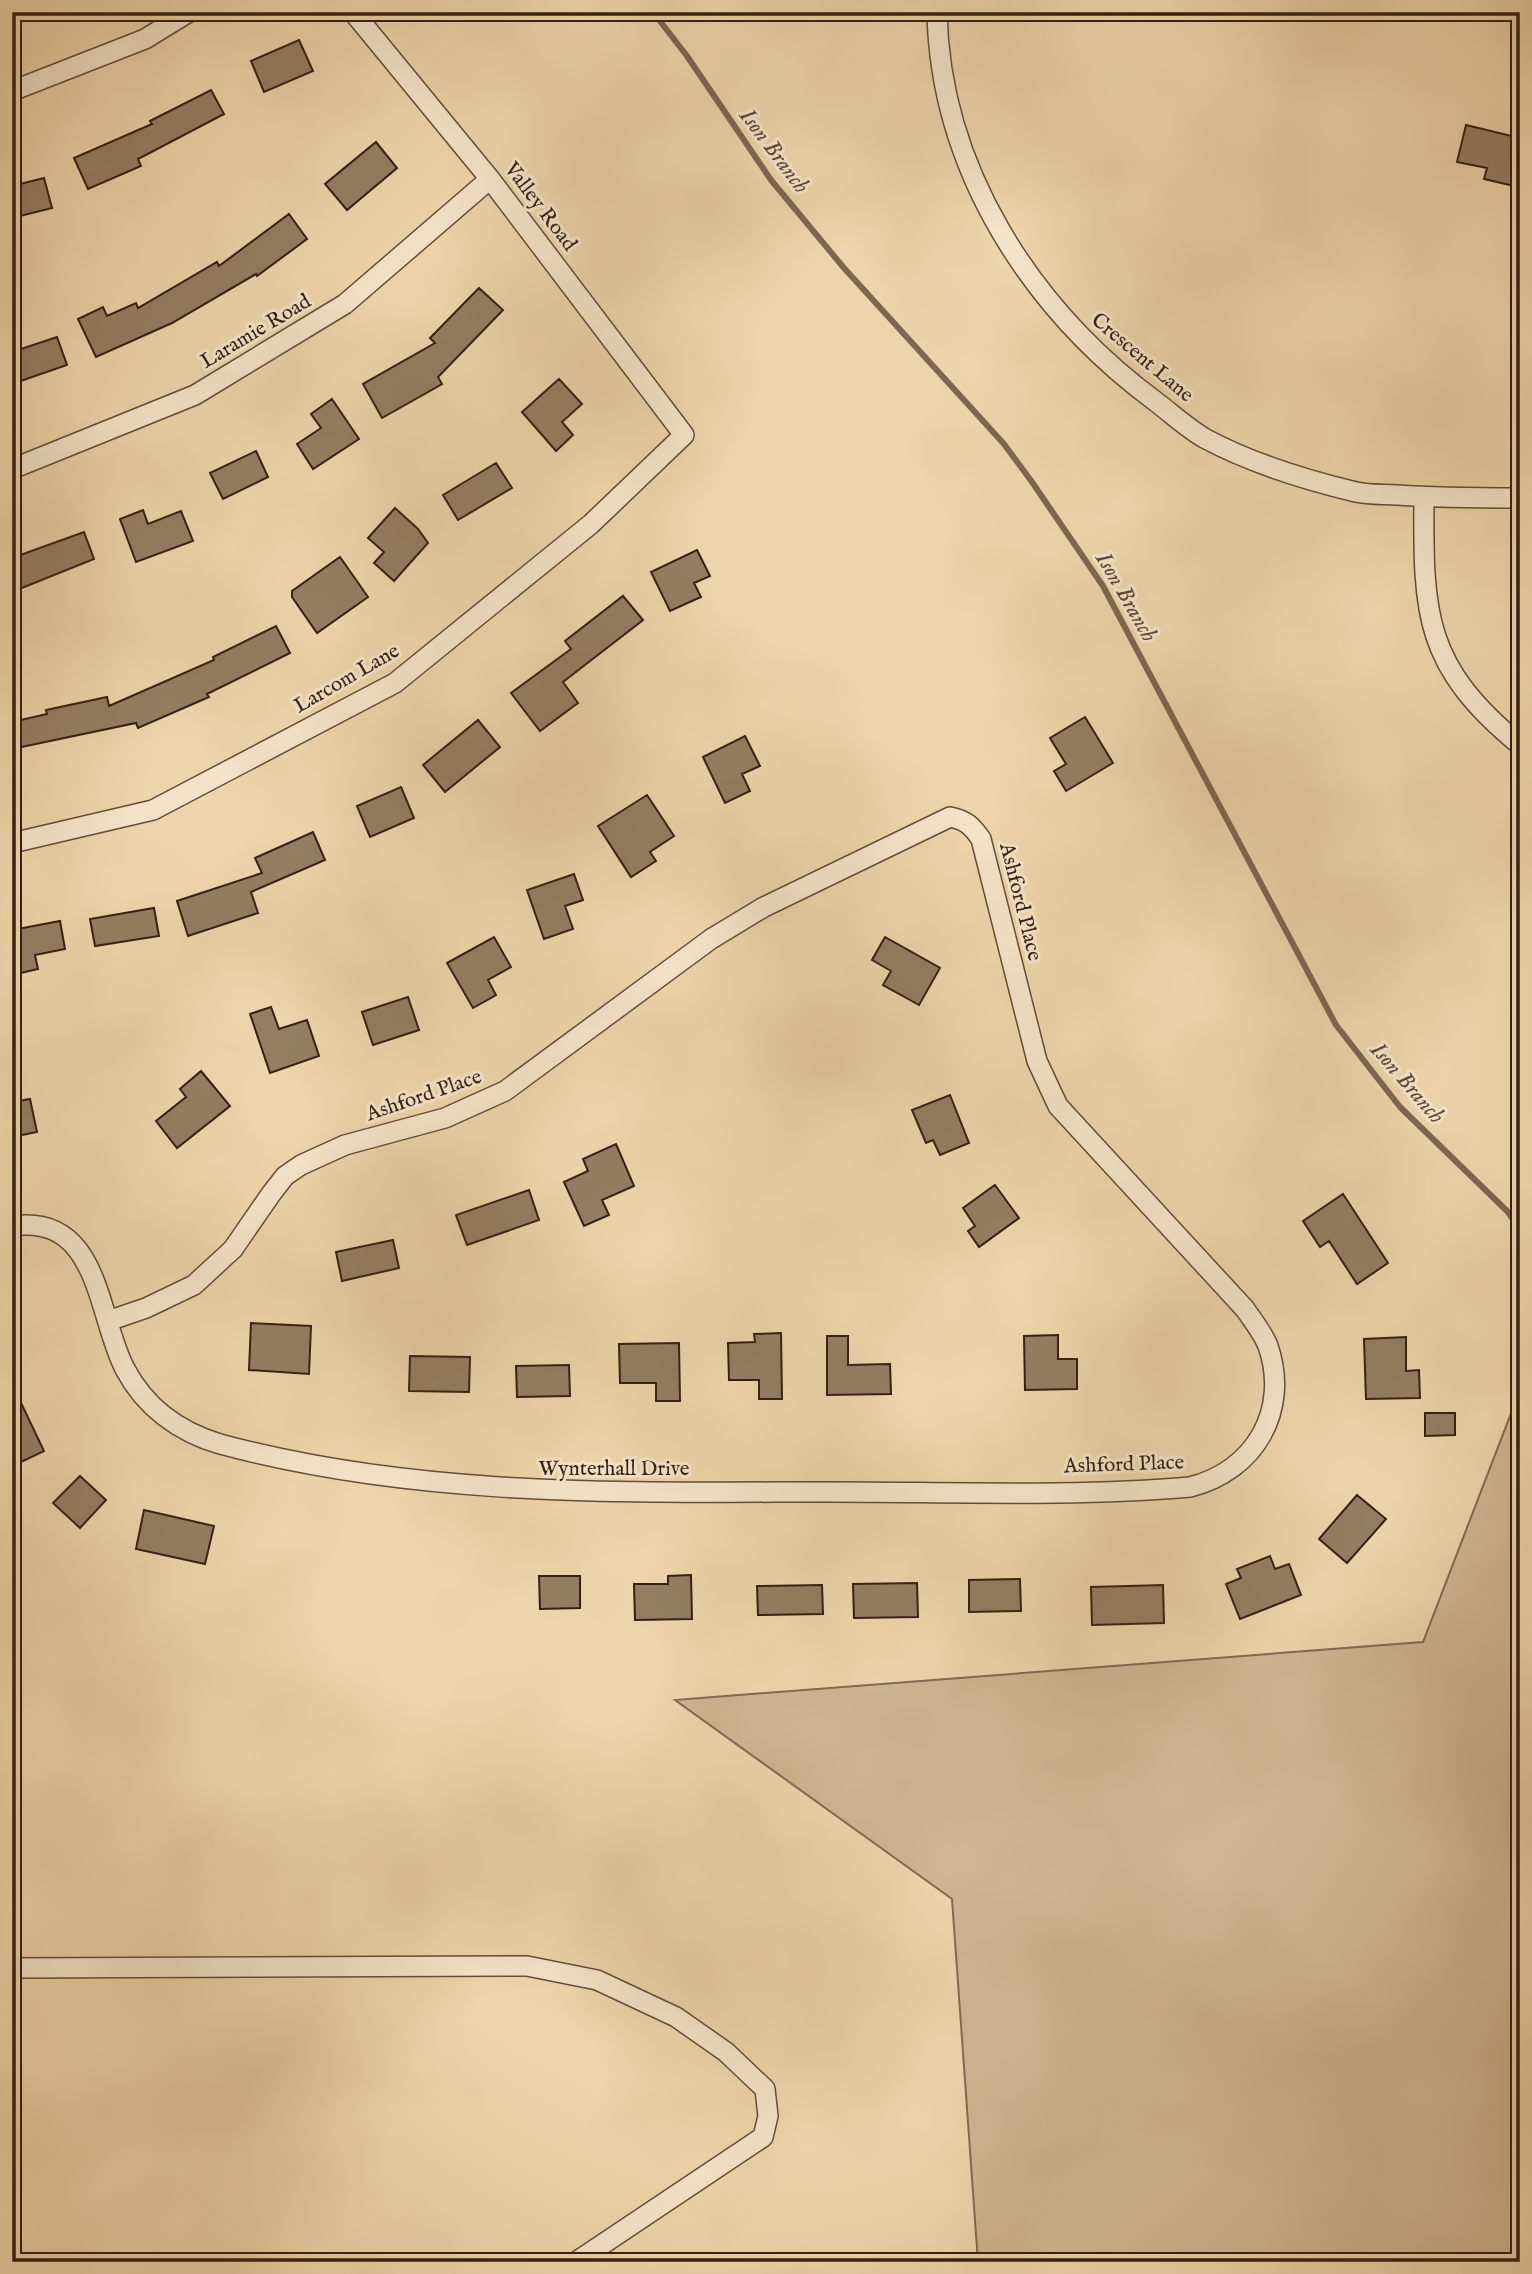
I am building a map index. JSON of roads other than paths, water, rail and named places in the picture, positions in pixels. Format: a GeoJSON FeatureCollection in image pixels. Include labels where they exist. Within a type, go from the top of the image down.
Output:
{"type":"FeatureCollection","features":[{"type":"Feature","properties":{"kind":"street"},"geometry":{"type":"LineString","coordinates":[[12,91],[145,39],[189,12]]}},
{"type":"Feature","properties":{"kind":"street","name":"Valley Road"},"geometry":{"type":"LineString","coordinates":[[353,12],[490,179],[684,435]]}},
{"type":"Feature","properties":{"kind":"street","name":"Crescent Lane"},"geometry":{"type":"LineString","coordinates":[[937,12],[938,40],[948,109],[970,173],[1021,266],[1064,320],[1133,385],[1205,438],[1283,471],[1358,493],[1520,498]]}},
{"type":"Feature","properties":{"kind":"street","name":"Laramie Road"},"geometry":{"type":"LineString","coordinates":[[12,469],[195,395],[322,318],[345,304],[490,179]]}},
{"type":"Feature","properties":{"kind":"street","name":"Larcom Lane"},"geometry":{"type":"LineString","coordinates":[[12,843],[153,810],[395,683],[591,524],[684,435]]}},
{"type":"Feature","properties":{"kind":"street"},"geometry":{"type":"LineString","coordinates":[[1424,497],[1423,570],[1431,630],[1455,679],[1483,715],[1520,745]]}},
{"type":"Feature","properties":{"kind":"street","name":"Ashford Place"},"geometry":{"type":"LineString","coordinates":[[108,1321],[146,1308],[194,1285],[233,1249],[285,1176],[301,1165],[345,1145],[445,1118],[505,1091],[535,1073],[671,967],[764,907],[934,823],[950,817],[962,819],[972,826],[986,854],[1037,1061],[1058,1105],[1245,1309],[1267,1343],[1275,1390],[1273,1413],[1263,1437],[1245,1458],[1210,1482],[1159,1490],[919,1492]]}},
{"type":"Feature","properties":{"kind":"street","name":"Wynterhall Drive"},"geometry":{"type":"LineString","coordinates":[[12,1226],[52,1230],[77,1247],[86,1259],[115,1345],[132,1380],[145,1399],[178,1426],[215,1442],[310,1464],[418,1480],[514,1490],[919,1492]]}},
{"type":"Feature","properties":{"kind":"street"},"geometry":{"type":"LineString","coordinates":[[12,1968],[527,1966],[597,1980],[676,2017],[726,2052],[765,2089],[768,2116],[763,2137],[576,2262]]}},
{"type":"Feature","properties":{"kind":"waterway","name":"Ison Branch"},"geometry":{"type":"LineString","coordinates":[[653,12],[687,56],[771,180],[844,268],[1004,444],[1032,482],[1103,586],[1336,1025],[1400,1107],[1507,1211],[1520,1229]]}}]}
